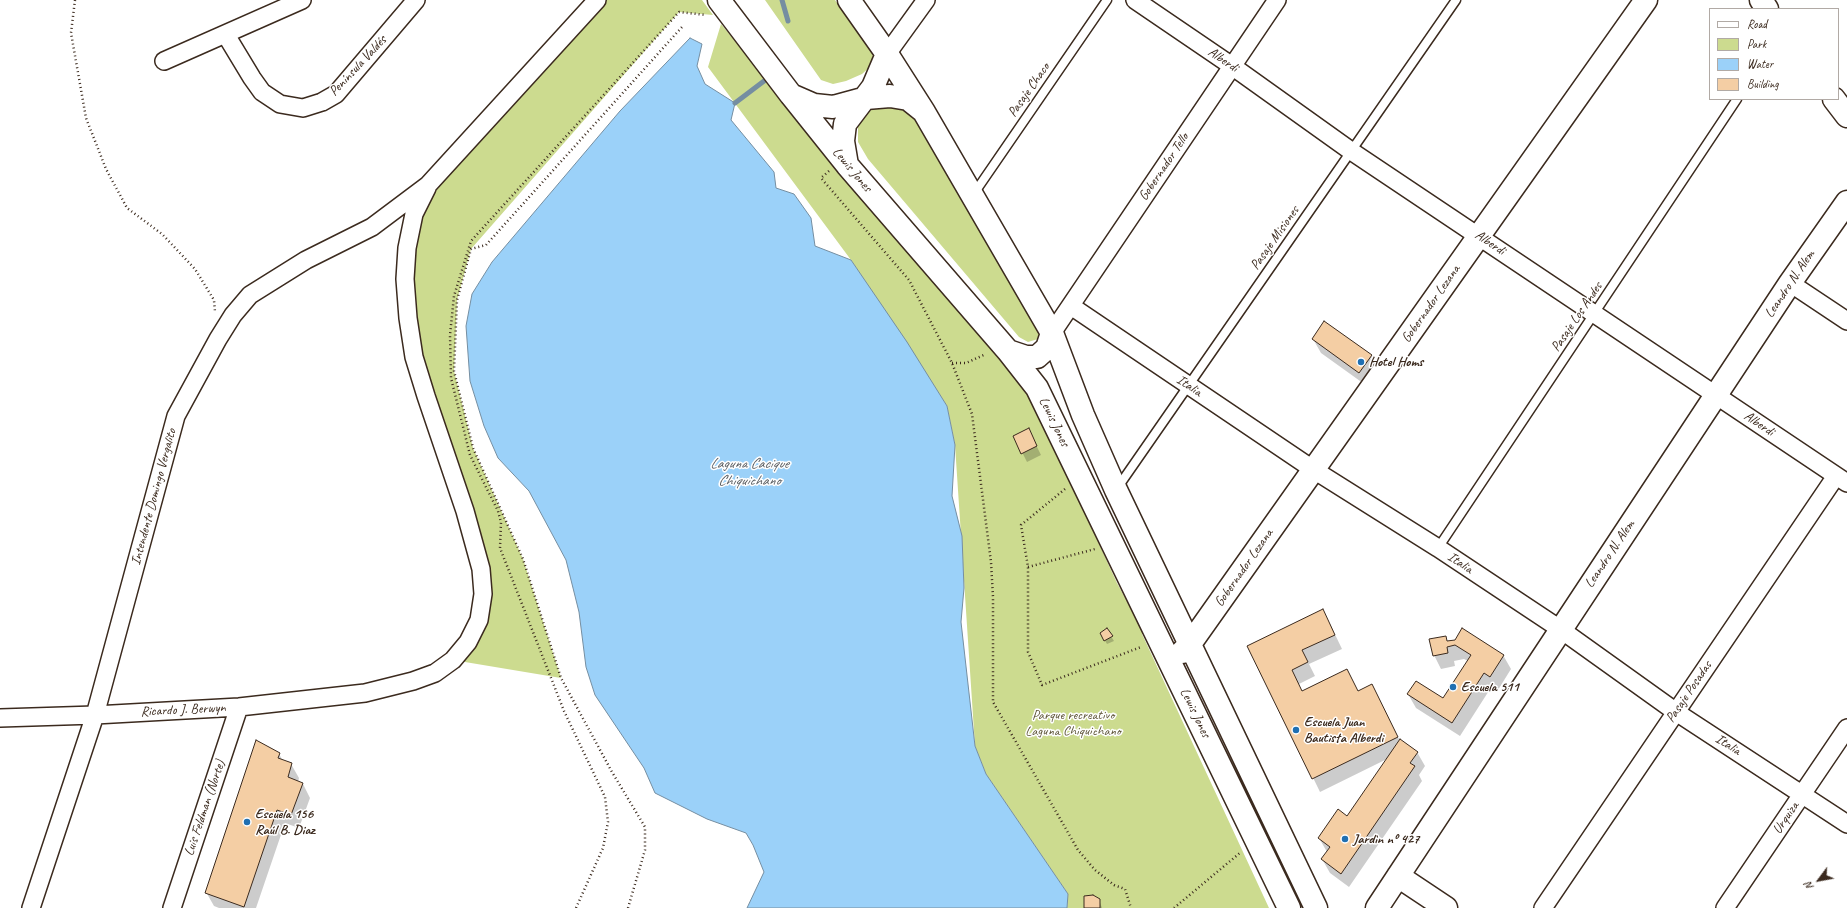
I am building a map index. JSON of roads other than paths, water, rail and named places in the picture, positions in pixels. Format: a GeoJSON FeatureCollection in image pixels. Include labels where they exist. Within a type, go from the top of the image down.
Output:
{"type":"FeatureCollection","features":[{"type":"Feature","properties":{"kind":"street"},"geometry":{"type":"LineString","coordinates":[[164,61],[226,35],[302,0]]}},
{"type":"Feature","properties":{"kind":"street","name":"Península Valdés"},"geometry":{"type":"LineString","coordinates":[[226,35],[262,92],[280,104],[302,108],[322,102],[336,94],[416,0]]}},
{"type":"Feature","properties":{"kind":"street"},"geometry":{"type":"LineString","coordinates":[[428,185],[597,0]]}},
{"type":"Feature","properties":{"kind":"street","name":"Lewis Jones"},"geometry":{"type":"LineString","coordinates":[[848,0],[887,54],[924,112],[1052,333],[1083,415],[1116,490],[1316,908]]}},
{"type":"Feature","properties":{"kind":"street"},"geometry":{"type":"LineString","coordinates":[[839,167],[845,124],[853,111],[866,98],[887,54],[926,0]]}},
{"type":"Feature","properties":{"kind":"street","name":"Alberdi"},"geometry":{"type":"LineString","coordinates":[[1135,0],[1232,66],[1352,151],[1480,235],[1842,480]]}},
{"type":"Feature","properties":{"kind":"street","name":"Gobernador Tello"},"geometry":{"type":"LineString","coordinates":[[1052,333],[1277,0]]}},
{"type":"Feature","properties":{"kind":"street","name":"Gobernador Lezana"},"geometry":{"type":"LineString","coordinates":[[1171,663],[1190,644],[1646,0]]}},
{"type":"Feature","properties":{"kind":"street","name":"Lewis Jones"},"geometry":{"type":"LineString","coordinates":[[716,8],[791,95],[839,167],[1000,351],[1037,388],[1289,908]]}},
{"type":"Feature","properties":{"kind":"street"},"geometry":{"type":"LineString","coordinates":[[791,95],[814,105],[833,107],[866,98],[890,96],[908,100],[924,112]]}},
{"type":"Feature","properties":{"kind":"street"},"geometry":{"type":"LineString","coordinates":[[1835,100],[1847,116]]}},
{"type":"Feature","properties":{"kind":"street","name":"Intendente Domingo Vergalito"},"geometry":{"type":"LineString","coordinates":[[31,908],[95,715],[176,416],[218,338],[250,295],[306,260],[372,227],[428,185]]}},
{"type":"Feature","properties":{"kind":"street","name":"Ricardo J. Berwyn"},"geometry":{"type":"LineString","coordinates":[[0,718],[95,715],[239,707],[365,693],[413,681],[435,673],[453,660],[468,642],[479,620],[483,594],[480,569],[465,511],[414,357],[408,318],[405,279],[407,248],[414,214],[428,185]]}},
{"type":"Feature","properties":{"kind":"street","name":"Leandro N. Alem"},"geometry":{"type":"LineString","coordinates":[[1377,908],[1715,395],[1790,283],[1847,202]]}},
{"type":"Feature","properties":{"kind":"street"},"geometry":{"type":"LineString","coordinates":[[1790,283],[1847,321]]}},
{"type":"Feature","properties":{"kind":"street","name":"Italia"},"geometry":{"type":"LineString","coordinates":[[1071,306],[1314,470],[1438,548],[1560,629],[1676,712],[1847,824]]}},
{"type":"Feature","properties":{"kind":"street"},"geometry":{"type":"LineString","coordinates":[[1000,351],[1026,357],[1037,357],[1047,348],[1052,333]]}},
{"type":"Feature","properties":{"kind":"street","name":"Pasaje Posadas"},"geometry":{"type":"LineString","coordinates":[[1543,908],[1676,712],[1842,480]]}},
{"type":"Feature","properties":{"kind":"street","name":"Luis Feldman (Norte)"},"geometry":{"type":"LineString","coordinates":[[172,908],[239,707]]}},
{"type":"Feature","properties":{"kind":"street","name":"Urquiza"},"geometry":{"type":"LineString","coordinates":[[1725,908],[1847,728]]}},
{"type":"Feature","properties":{"kind":"street"},"geometry":{"type":"LineString","coordinates":[[1398,876],[1446,908]]}},
{"type":"Feature","properties":{"kind":"lane","name":"Pasaje Chaco"},"geometry":{"type":"LineString","coordinates":[[973,196],[1107,0]]}},
{"type":"Feature","properties":{"kind":"lane","name":"Pasaje Misiones"},"geometry":{"type":"LineString","coordinates":[[1116,490],[1456,0]]}},
{"type":"Feature","properties":{"kind":"lane","name":"Pasaje Los Andes"},"geometry":{"type":"LineString","coordinates":[[1438,548],[1736,100]]}},
{"type":"Feature","properties":{"kind":"water","name":"Laguna Cacique Chiquichano"},"geometry":{"type":"Polygon","coordinates":[[[690,38],[702,44],[697,66],[705,84],[735,103],[731,120],[774,172],[776,188],[794,194],[811,218],[815,246],[851,260],[907,342],[947,406],[955,445],[952,496],[962,536],[964,588],[961,622],[975,746],[986,774],[1068,894],[1067,908],[747,908],[764,872],[753,845],[746,833],[707,819],[655,793],[644,768],[595,695],[586,667],[579,612],[566,560],[529,491],[498,458],[484,426],[470,381],[466,326],[472,294],[492,262],[620,111],[690,38]]]}},
{"type":"Feature","properties":{"kind":"waterway"},"geometry":{"type":"LineString","coordinates":[[782,0],[788,21]]}},
{"type":"Feature","properties":{"kind":"waterway"},"geometry":{"type":"LineString","coordinates":[[735,103],[768,78]]}},
{"type":"Feature","properties":{"kind":"place","name":"Hotel Homs"},"geometry":{"type":"Point","coordinates":[1361,362]}},
{"type":"Feature","properties":{"kind":"place","name":"Escuela 511"},"geometry":{"type":"Point","coordinates":[1453,687]}},
{"type":"Feature","properties":{"kind":"place","name":"Escuela Juan Bautista Alberdi"},"geometry":{"type":"Point","coordinates":[1296,730]}},
{"type":"Feature","properties":{"kind":"place","name":"Escuela 156 Raúl B. Diaz"},"geometry":{"type":"Point","coordinates":[247,822]}},
{"type":"Feature","properties":{"kind":"place","name":"Jardìn nº 427"},"geometry":{"type":"Point","coordinates":[1345,839]}},
{"type":"Feature","properties":{"kind":"park label","name":"Parque recreativo Laguna Chiquichano"},"geometry":{"type":"Point","coordinates":[1073,724]}}]}
